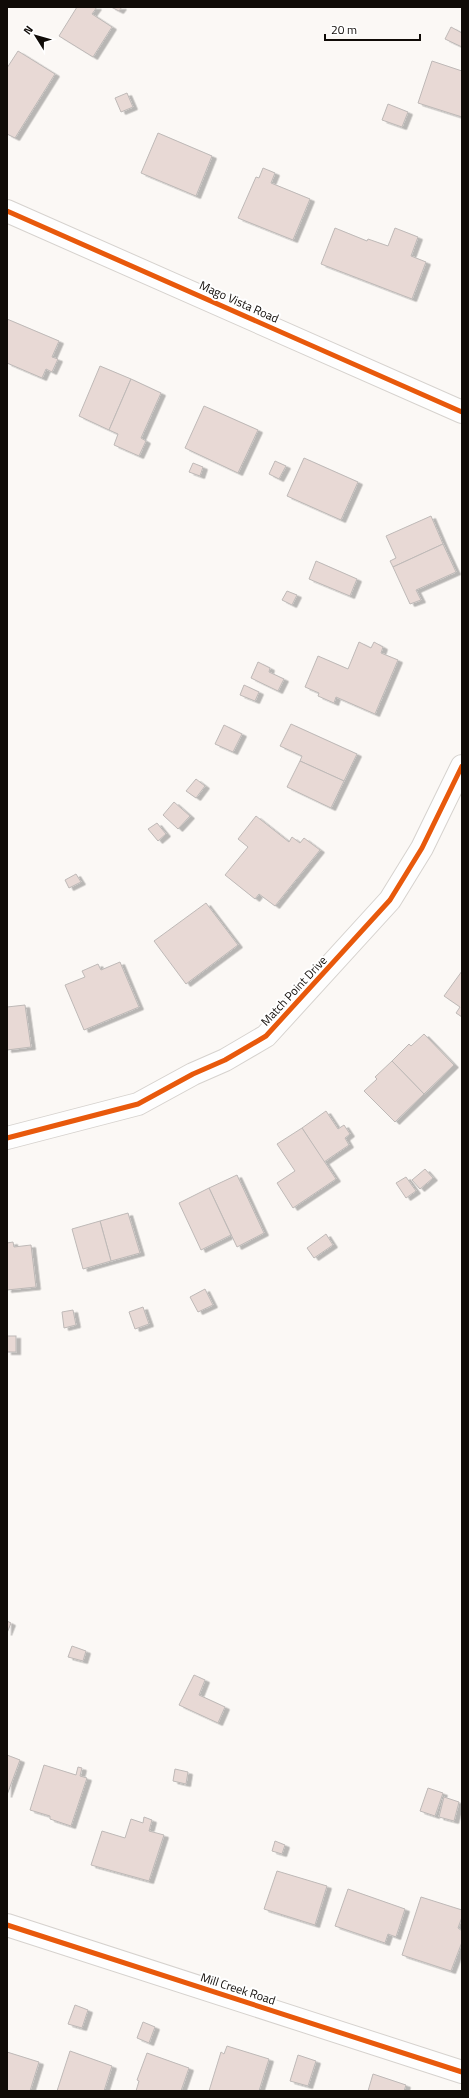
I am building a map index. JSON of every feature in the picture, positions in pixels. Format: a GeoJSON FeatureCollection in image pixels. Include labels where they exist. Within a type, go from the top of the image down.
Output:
{"type":"FeatureCollection","features":[{"type":"Feature","properties":{"kind":"street","name":"Mago Vista Road"},"geometry":{"type":"LineString","coordinates":[[7,211],[462,412]]}},
{"type":"Feature","properties":{"kind":"street","name":"Match Point Drive"},"geometry":{"type":"LineString","coordinates":[[7,1138],[138,1104],[194,1074],[225,1060],[266,1036],[390,900],[422,848],[462,766]]}},
{"type":"Feature","properties":{"kind":"street","name":"Mill Creek Road"},"geometry":{"type":"LineString","coordinates":[[7,1925],[462,2072]]}},
{"type":"Feature","properties":{"kind":"building"},"geometry":{"type":"Polygon","coordinates":[[[77,7],[97,7],[92,14],[112,27],[93,57],[59,36],[77,7]]]}},
{"type":"Feature","properties":{"kind":"building"},"geometry":{"type":"Polygon","coordinates":[[[111,7],[122,7],[119,11],[111,7]]]}},
{"type":"Feature","properties":{"kind":"building"},"geometry":{"type":"Polygon","coordinates":[[[451,27],[462,33],[462,47],[445,39],[451,27]]]}},
{"type":"Feature","properties":{"kind":"building"},"geometry":{"type":"Polygon","coordinates":[[[18,51],[55,74],[15,138],[7,134],[7,68],[18,51]]]}},
{"type":"Feature","properties":{"kind":"building"},"geometry":{"type":"Polygon","coordinates":[[[432,61],[462,71],[462,117],[418,103],[432,61]]]}},
{"type":"Feature","properties":{"kind":"building"},"geometry":{"type":"Polygon","coordinates":[[[127,93],[133,107],[121,112],[115,98],[127,93]]]}},
{"type":"Feature","properties":{"kind":"building"},"geometry":{"type":"Polygon","coordinates":[[[388,104],[408,112],[402,127],[382,120],[388,104]]]}},
{"type":"Feature","properties":{"kind":"building"},"geometry":{"type":"Polygon","coordinates":[[[158,133],[212,156],[196,196],[141,173],[158,133]]]}},
{"type":"Feature","properties":{"kind":"building"},"geometry":{"type":"Polygon","coordinates":[[[263,168],[275,173],[271,183],[310,199],[293,240],[238,218],[256,177],[259,178],[263,168]]]}},
{"type":"Feature","properties":{"kind":"building"},"geometry":{"type":"Polygon","coordinates":[[[335,228],[367,241],[368,239],[388,246],[395,228],[418,237],[411,256],[426,262],[412,299],[321,264],[335,228]]]}},
{"type":"Feature","properties":{"kind":"building"},"geometry":{"type":"Polygon","coordinates":[[[7,319],[59,341],[52,357],[58,359],[52,372],[46,369],[42,378],[7,363],[7,319]]]}},
{"type":"Feature","properties":{"kind":"building"},"geometry":{"type":"Polygon","coordinates":[[[100,366],[131,379],[109,430],[79,416],[100,366]]]}},
{"type":"Feature","properties":{"kind":"building"},"geometry":{"type":"Polygon","coordinates":[[[131,379],[161,393],[141,438],[146,441],[139,456],[114,445],[118,434],[109,430],[131,379]]]}},
{"type":"Feature","properties":{"kind":"building"},"geometry":{"type":"Polygon","coordinates":[[[204,406],[258,430],[238,473],[185,448],[204,406]]]}},
{"type":"Feature","properties":{"kind":"building"},"geometry":{"type":"Polygon","coordinates":[[[304,458],[358,482],[341,520],[287,496],[304,458]]]}},
{"type":"Feature","properties":{"kind":"building"},"geometry":{"type":"Polygon","coordinates":[[[275,461],[286,466],[279,479],[269,474],[275,461]]]}},
{"type":"Feature","properties":{"kind":"building"},"geometry":{"type":"Polygon","coordinates":[[[193,463],[203,467],[200,476],[189,472],[193,463]]]}},
{"type":"Feature","properties":{"kind":"building"},"geometry":{"type":"Polygon","coordinates":[[[431,516],[443,544],[393,567],[390,561],[396,558],[386,536],[431,516]]]}},
{"type":"Feature","properties":{"kind":"building"},"geometry":{"type":"Polygon","coordinates":[[[443,544],[456,572],[416,590],[421,600],[410,604],[393,567],[443,544]]]}},
{"type":"Feature","properties":{"kind":"building"},"geometry":{"type":"Polygon","coordinates":[[[316,561],[357,579],[350,596],[309,579],[316,561]]]}},
{"type":"Feature","properties":{"kind":"building"},"geometry":{"type":"Polygon","coordinates":[[[287,591],[297,595],[292,605],[282,600],[287,591]]]}},
{"type":"Feature","properties":{"kind":"building"},"geometry":{"type":"Polygon","coordinates":[[[359,642],[371,648],[374,642],[383,647],[381,653],[398,660],[375,714],[336,697],[334,703],[318,696],[319,693],[305,687],[318,656],[348,669],[359,642]]]}},
{"type":"Feature","properties":{"kind":"building"},"geometry":{"type":"Polygon","coordinates":[[[258,662],[270,668],[269,672],[284,679],[278,691],[251,678],[258,662]]]}},
{"type":"Feature","properties":{"kind":"building"},"geometry":{"type":"Polygon","coordinates":[[[244,685],[259,692],[255,701],[240,695],[244,685]]]}},
{"type":"Feature","properties":{"kind":"building"},"geometry":{"type":"Polygon","coordinates":[[[291,724],[357,754],[344,781],[300,761],[302,756],[280,746],[291,724]]]}},
{"type":"Feature","properties":{"kind":"building"},"geometry":{"type":"Polygon","coordinates":[[[224,725],[242,734],[233,752],[215,744],[224,725]]]}},
{"type":"Feature","properties":{"kind":"building"},"geometry":{"type":"Polygon","coordinates":[[[300,761],[344,781],[331,808],[287,787],[300,761]]]}},
{"type":"Feature","properties":{"kind":"building"},"geometry":{"type":"Polygon","coordinates":[[[196,779],[205,786],[196,798],[186,791],[196,779]]]}},
{"type":"Feature","properties":{"kind":"building"},"geometry":{"type":"Polygon","coordinates":[[[174,802],[190,816],[178,829],[163,815],[174,802]]]}},
{"type":"Feature","properties":{"kind":"building"},"geometry":{"type":"Polygon","coordinates":[[[256,816],[289,842],[292,837],[300,843],[304,838],[320,850],[275,906],[259,894],[255,899],[225,875],[248,847],[238,839],[256,816]]]}},
{"type":"Feature","properties":{"kind":"building"},"geometry":{"type":"Polygon","coordinates":[[[157,823],[166,834],[158,841],[148,829],[157,823]]]}},
{"type":"Feature","properties":{"kind":"building"},"geometry":{"type":"Polygon","coordinates":[[[76,874],[81,882],[69,888],[65,880],[76,874]]]}},
{"type":"Feature","properties":{"kind":"building"},"geometry":{"type":"Polygon","coordinates":[[[206,903],[238,945],[186,984],[154,941],[206,903]]]}},
{"type":"Feature","properties":{"kind":"building"},"geometry":{"type":"Polygon","coordinates":[[[120,962],[139,1007],[84,1030],[65,985],[85,977],[82,971],[98,964],[101,970],[120,962]]]}},
{"type":"Feature","properties":{"kind":"building"},"geometry":{"type":"Polygon","coordinates":[[[462,971],[462,1017],[456,1013],[460,1007],[444,996],[462,971]]]}},
{"type":"Feature","properties":{"kind":"building"},"geometry":{"type":"Polygon","coordinates":[[[25,1005],[31,1047],[7,1050],[7,1007],[25,1005]]]}},
{"type":"Feature","properties":{"kind":"building"},"geometry":{"type":"Polygon","coordinates":[[[424,1034],[454,1065],[424,1094],[392,1061],[409,1044],[411,1046],[424,1034]]]}},
{"type":"Feature","properties":{"kind":"building"},"geometry":{"type":"Polygon","coordinates":[[[392,1061],[424,1094],[395,1122],[364,1091],[377,1079],[375,1077],[392,1061]]]}},
{"type":"Feature","properties":{"kind":"building"},"geometry":{"type":"Polygon","coordinates":[[[326,1111],[338,1129],[344,1125],[350,1134],[345,1138],[349,1145],[324,1162],[302,1128],[326,1111]]]}},
{"type":"Feature","properties":{"kind":"building"},"geometry":{"type":"Polygon","coordinates":[[[302,1128],[336,1179],[293,1208],[277,1183],[295,1171],[277,1144],[302,1128]]]}},
{"type":"Feature","properties":{"kind":"building"},"geometry":{"type":"Polygon","coordinates":[[[425,1169],[433,1178],[420,1189],[412,1180],[425,1169]]]}},
{"type":"Feature","properties":{"kind":"building"},"geometry":{"type":"Polygon","coordinates":[[[237,1175],[264,1233],[237,1247],[209,1188],[237,1175]]]}},
{"type":"Feature","properties":{"kind":"building"},"geometry":{"type":"Polygon","coordinates":[[[406,1177],[416,1191],[406,1198],[396,1183],[406,1177]]]}},
{"type":"Feature","properties":{"kind":"building"},"geometry":{"type":"Polygon","coordinates":[[[209,1188],[231,1235],[201,1250],[179,1203],[209,1188]]]}},
{"type":"Feature","properties":{"kind":"building"},"geometry":{"type":"Polygon","coordinates":[[[128,1213],[140,1253],[111,1261],[100,1221],[128,1213]]]}},
{"type":"Feature","properties":{"kind":"building"},"geometry":{"type":"Polygon","coordinates":[[[100,1221],[111,1261],[83,1269],[72,1229],[100,1221]]]}},
{"type":"Feature","properties":{"kind":"building"},"geometry":{"type":"Polygon","coordinates":[[[326,1234],[333,1245],[314,1258],[307,1248],[326,1234]]]}},
{"type":"Feature","properties":{"kind":"building"},"geometry":{"type":"Polygon","coordinates":[[[13,1242],[14,1247],[31,1245],[36,1287],[7,1290],[7,1243],[13,1242]]]}},
{"type":"Feature","properties":{"kind":"building"},"geometry":{"type":"Polygon","coordinates":[[[205,1289],[213,1305],[198,1312],[190,1297],[205,1289]]]}},
{"type":"Feature","properties":{"kind":"building"},"geometry":{"type":"Polygon","coordinates":[[[143,1307],[149,1324],[135,1329],[129,1312],[143,1307]]]}},
{"type":"Feature","properties":{"kind":"building"},"geometry":{"type":"Polygon","coordinates":[[[73,1310],[76,1325],[64,1328],[62,1312],[73,1310]]]}},
{"type":"Feature","properties":{"kind":"building"},"geometry":{"type":"Polygon","coordinates":[[[7,1336],[16,1336],[16,1352],[7,1352],[7,1336]]]}},
{"type":"Feature","properties":{"kind":"building"},"geometry":{"type":"Polygon","coordinates":[[[7,1621],[11,1623],[7,1633],[7,1621]]]}},
{"type":"Feature","properties":{"kind":"building"},"geometry":{"type":"Polygon","coordinates":[[[72,1646],[86,1651],[83,1661],[68,1657],[72,1646]]]}},
{"type":"Feature","properties":{"kind":"building"},"geometry":{"type":"Polygon","coordinates":[[[194,1675],[205,1680],[199,1695],[225,1707],[218,1723],[179,1705],[194,1675]]]}},
{"type":"Feature","properties":{"kind":"building"},"geometry":{"type":"Polygon","coordinates":[[[7,1755],[20,1760],[7,1795],[7,1755]]]}},
{"type":"Feature","properties":{"kind":"building"},"geometry":{"type":"Polygon","coordinates":[[[44,1765],[76,1775],[78,1767],[82,1768],[80,1776],[87,1778],[71,1826],[50,1819],[50,1816],[30,1810],[44,1765]]]}},
{"type":"Feature","properties":{"kind":"building"},"geometry":{"type":"Polygon","coordinates":[[[175,1769],[188,1772],[186,1784],[173,1781],[175,1769]]]}},
{"type":"Feature","properties":{"kind":"building"},"geometry":{"type":"Polygon","coordinates":[[[428,1788],[443,1793],[435,1816],[420,1811],[428,1788]]]}},
{"type":"Feature","properties":{"kind":"building"},"geometry":{"type":"Polygon","coordinates":[[[444,1797],[459,1802],[454,1821],[439,1817],[444,1797]]]}},
{"type":"Feature","properties":{"kind":"building"},"geometry":{"type":"Polygon","coordinates":[[[144,1817],[152,1820],[149,1831],[164,1835],[149,1881],[91,1865],[102,1831],[125,1838],[131,1819],[143,1823],[144,1817]]]}},
{"type":"Feature","properties":{"kind":"building"},"geometry":{"type":"Polygon","coordinates":[[[275,1841],[285,1845],[282,1854],[272,1851],[275,1841]]]}},
{"type":"Feature","properties":{"kind":"building"},"geometry":{"type":"Polygon","coordinates":[[[277,1871],[327,1886],[315,1925],[264,1909],[277,1871]]]}},
{"type":"Feature","properties":{"kind":"building"},"geometry":{"type":"Polygon","coordinates":[[[348,1889],[405,1909],[396,1937],[388,1934],[385,1943],[335,1926],[348,1889]]]}},
{"type":"Feature","properties":{"kind":"building"},"geometry":{"type":"Polygon","coordinates":[[[421,1897],[462,1910],[462,1917],[458,1928],[462,1931],[462,1942],[451,1971],[402,1955],[421,1897]]]}},
{"type":"Feature","properties":{"kind":"building"},"geometry":{"type":"Polygon","coordinates":[[[75,2005],[88,2010],[82,2028],[68,2024],[75,2005]]]}},
{"type":"Feature","properties":{"kind":"building"},"geometry":{"type":"Polygon","coordinates":[[[143,2022],[155,2027],[149,2043],[137,2038],[143,2022]]]}},
{"type":"Feature","properties":{"kind":"building"},"geometry":{"type":"Polygon","coordinates":[[[227,2046],[269,2059],[259,2091],[209,2091],[221,2052],[224,2054],[227,2046]]]}},
{"type":"Feature","properties":{"kind":"building"},"geometry":{"type":"Polygon","coordinates":[[[70,2051],[112,2066],[104,2091],[57,2091],[70,2051]]]}},
{"type":"Feature","properties":{"kind":"building"},"geometry":{"type":"Polygon","coordinates":[[[7,2052],[39,2062],[30,2091],[7,2091],[7,2052]]]}},
{"type":"Feature","properties":{"kind":"building"},"geometry":{"type":"Polygon","coordinates":[[[147,2053],[189,2068],[181,2091],[136,2091],[139,2081],[137,2080],[147,2053]]]}},
{"type":"Feature","properties":{"kind":"building"},"geometry":{"type":"Polygon","coordinates":[[[298,2055],[316,2061],[308,2086],[290,2081],[298,2055]]]}},
{"type":"Feature","properties":{"kind":"building"},"geometry":{"type":"Polygon","coordinates":[[[373,2074],[406,2085],[404,2091],[368,2091],[373,2074]]]}},
{"type":"Feature","properties":{"kind":"cycle path"},"geometry":{"type":"LineString","coordinates":[[7,211],[462,412]]}},
{"type":"Feature","properties":{"kind":"cycle path"},"geometry":{"type":"LineString","coordinates":[[7,1138],[138,1104],[193,1074],[225,1060],[266,1036],[390,900],[422,848],[462,766]]}},
{"type":"Feature","properties":{"kind":"cycle path"},"geometry":{"type":"LineString","coordinates":[[7,1925],[462,2072]]}}]}
